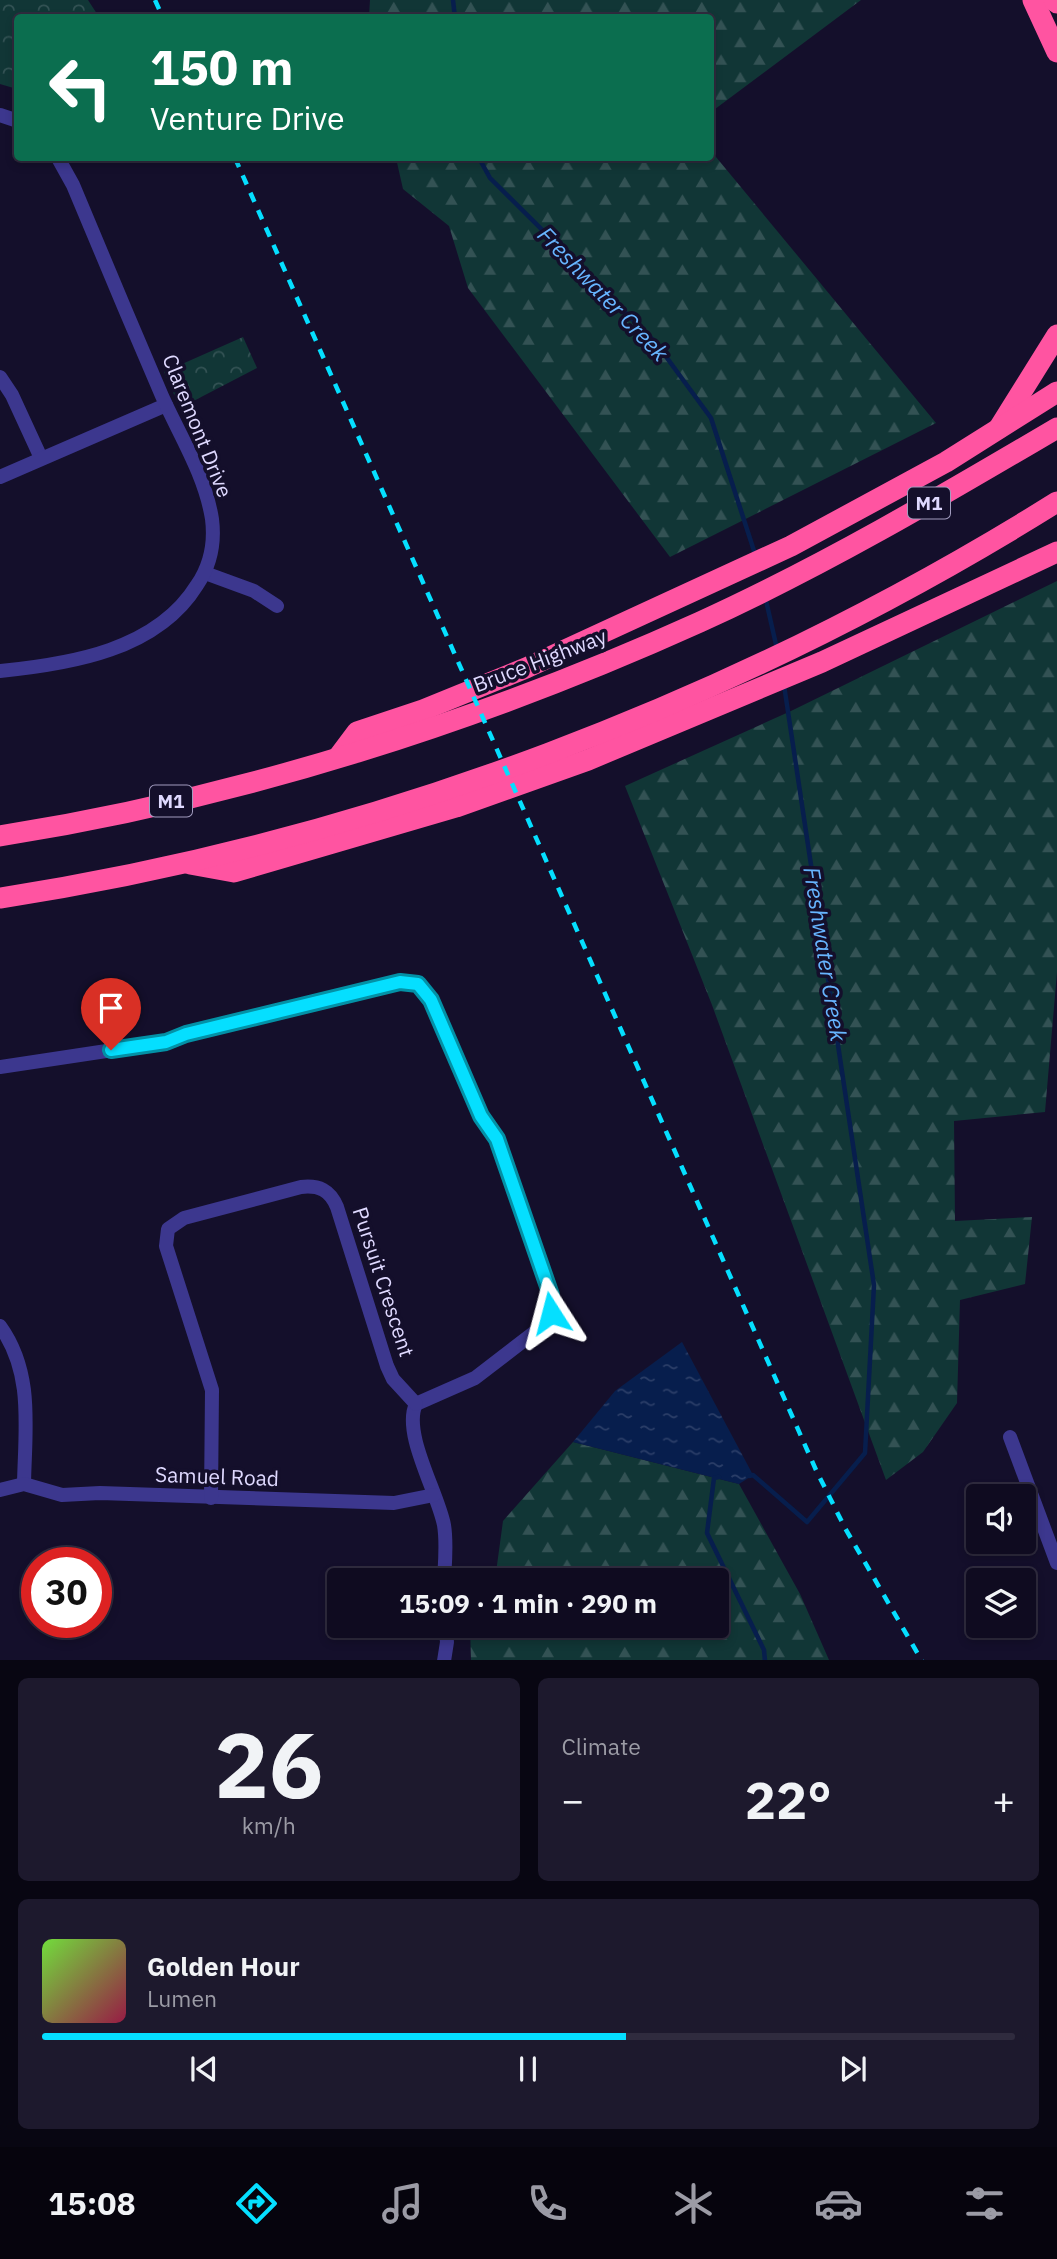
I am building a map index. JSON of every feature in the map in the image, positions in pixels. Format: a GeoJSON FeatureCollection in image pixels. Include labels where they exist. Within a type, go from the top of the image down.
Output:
{"type":"FeatureCollection","features":[{"type":"Feature","properties":{"kind":"highway"},"geometry":{"type":"LineString","coordinates":[[1033,0],[1057,52]]}},
{"type":"Feature","properties":{"kind":"highway"},"geometry":{"type":"LineString","coordinates":[[997,431],[1010,405],[1029,384],[1057,335]]}},
{"type":"Feature","properties":{"kind":"highway"},"geometry":{"type":"LineString","coordinates":[[340,756],[356,732],[497,680],[694,593],[792,546],[889,495],[1057,392]]}},
{"type":"Feature","properties":{"kind":"highway","name":"Bruce Highway"},"geometry":{"type":"LineString","coordinates":[[0,836],[149,806],[340,756],[459,718],[591,668],[701,621],[799,574],[943,496],[1057,428]]}},
{"type":"Feature","properties":{"kind":"highway"},"geometry":{"type":"LineString","coordinates":[[0,898],[185,863],[366,814],[467,781],[595,734],[716,683],[814,636],[1057,502]]}},
{"type":"Feature","properties":{"kind":"highway"},"geometry":{"type":"LineString","coordinates":[[185,863],[234,872],[310,852],[477,800],[588,760],[822,662],[1057,552]]}},
{"type":"Feature","properties":{"kind":"street","name":"Claremont Drive"},"geometry":{"type":"LineString","coordinates":[[0,671],[79,657],[136,640],[156,631],[186,604],[205,573],[212,545],[207,498],[73,185],[60,161]]}},
{"type":"Feature","properties":{"kind":"street"},"geometry":{"type":"LineString","coordinates":[[0,377],[12,395],[41,458]]}},
{"type":"Feature","properties":{"kind":"street"},"geometry":{"type":"LineString","coordinates":[[0,477],[166,405]]}},
{"type":"Feature","properties":{"kind":"street"},"geometry":{"type":"LineString","coordinates":[[205,573],[254,591],[277,607]]}},
{"type":"Feature","properties":{"kind":"street"},"geometry":{"type":"LineString","coordinates":[[0,1067],[166,1042],[186,1034],[400,982],[422,987],[431,1000],[481,1116],[497,1139],[551,1295],[552,1307],[549,1318],[540,1328],[475,1378],[416,1404],[413,1413],[414,1432],[445,1534],[444,1568]]}},
{"type":"Feature","properties":{"kind":"street","name":"Pursuit Crescent"},"geometry":{"type":"LineString","coordinates":[[211,1498],[211,1383],[166,1246],[168,1229],[178,1221],[301,1187],[315,1186],[325,1190],[337,1207],[389,1373],[416,1404]]}},
{"type":"Feature","properties":{"kind":"street"},"geometry":{"type":"LineString","coordinates":[[0,1326],[12,1344],[24,1377],[24,1484],[0,1490]]}},
{"type":"Feature","properties":{"kind":"street"},"geometry":{"type":"LineString","coordinates":[[1010,1437],[1057,1563]]}},
{"type":"Feature","properties":{"kind":"street","name":"Samuel Road"},"geometry":{"type":"LineString","coordinates":[[24,1484],[62,1495],[100,1493],[394,1503],[434,1495]]}},
{"type":"Feature","properties":{"kind":"street"},"geometry":{"type":"LineString","coordinates":[[444,1660],[446,1638]]}},
{"type":"Feature","properties":{"kind":"green space"},"geometry":{"type":"Polygon","coordinates":[[[0,0],[88,0],[97,14],[14,14],[14,88],[0,84],[0,0]]]}},
{"type":"Feature","properties":{"kind":"green space"},"geometry":{"type":"Polygon","coordinates":[[[370,0],[861,0],[714,110],[714,14],[369,14],[370,0]]]}},
{"type":"Feature","properties":{"kind":"green space"},"geometry":{"type":"Polygon","coordinates":[[[714,155],[936,423],[670,557],[468,288],[449,226],[403,189],[397,161],[714,161],[714,155]]]}},
{"type":"Feature","properties":{"kind":"green space"},"geometry":{"type":"Polygon","coordinates":[[[243,337],[257,368],[180,408],[164,372],[243,337]]]}},
{"type":"Feature","properties":{"kind":"green space"},"geometry":{"type":"Polygon","coordinates":[[[1057,581],[1057,972],[1045,1112],[954,1121],[955,1221],[1032,1217],[1025,1284],[960,1300],[957,1403],[923,1452],[886,1480],[712,1005],[625,786],[791,711],[1057,581]]]}},
{"type":"Feature","properties":{"kind":"green space"},"geometry":{"type":"Polygon","coordinates":[[[573,1442],[739,1484],[800,1594],[829,1660],[471,1660],[470,1638],[729,1638],[729,1568],[497,1568],[503,1521],[573,1442]]]}},
{"type":"Feature","properties":{"kind":"water"},"geometry":{"type":"Polygon","coordinates":[[[682,1342],[753,1475],[739,1484],[573,1442],[615,1391],[682,1342]]]}},
{"type":"Feature","properties":{"kind":"waterway","name":"Freshwater Creek"},"geometry":{"type":"LineString","coordinates":[[453,0],[455,14]]}},
{"type":"Feature","properties":{"kind":"waterway","name":"Freshwater Creek"},"geometry":{"type":"LineString","coordinates":[[481,161],[490,178],[656,343],[711,418],[756,557]]}},
{"type":"Feature","properties":{"kind":"waterway","name":"Freshwater Creek"},"geometry":{"type":"LineString","coordinates":[[765,596],[777,649]]}},
{"type":"Feature","properties":{"kind":"waterway","name":"Freshwater Creek"},"geometry":{"type":"LineString","coordinates":[[749,1476],[753,1475],[807,1522],[865,1453],[874,1285],[784,685]]}},
{"type":"Feature","properties":{"kind":"waterway","name":"Freshwater Creek"},"geometry":{"type":"LineString","coordinates":[[719,1477],[714,1478],[707,1533],[764,1650],[765,1660]]}},
{"type":"Feature","properties":{"kind":"railway"},"geometry":{"type":"LineString","coordinates":[[155,0],[161,14]]}},
{"type":"Feature","properties":{"kind":"railway"},"geometry":{"type":"LineString","coordinates":[[236,161],[816,1470],[845,1528],[921,1660]]}},
{"type":"Feature","properties":{"kind":"route"},"geometry":{"type":"LineString","coordinates":[[111,1050],[166,1042],[186,1034],[404,981],[418,984],[431,1000],[483,1121],[497,1139],[551,1295],[551,1313]]}}]}
